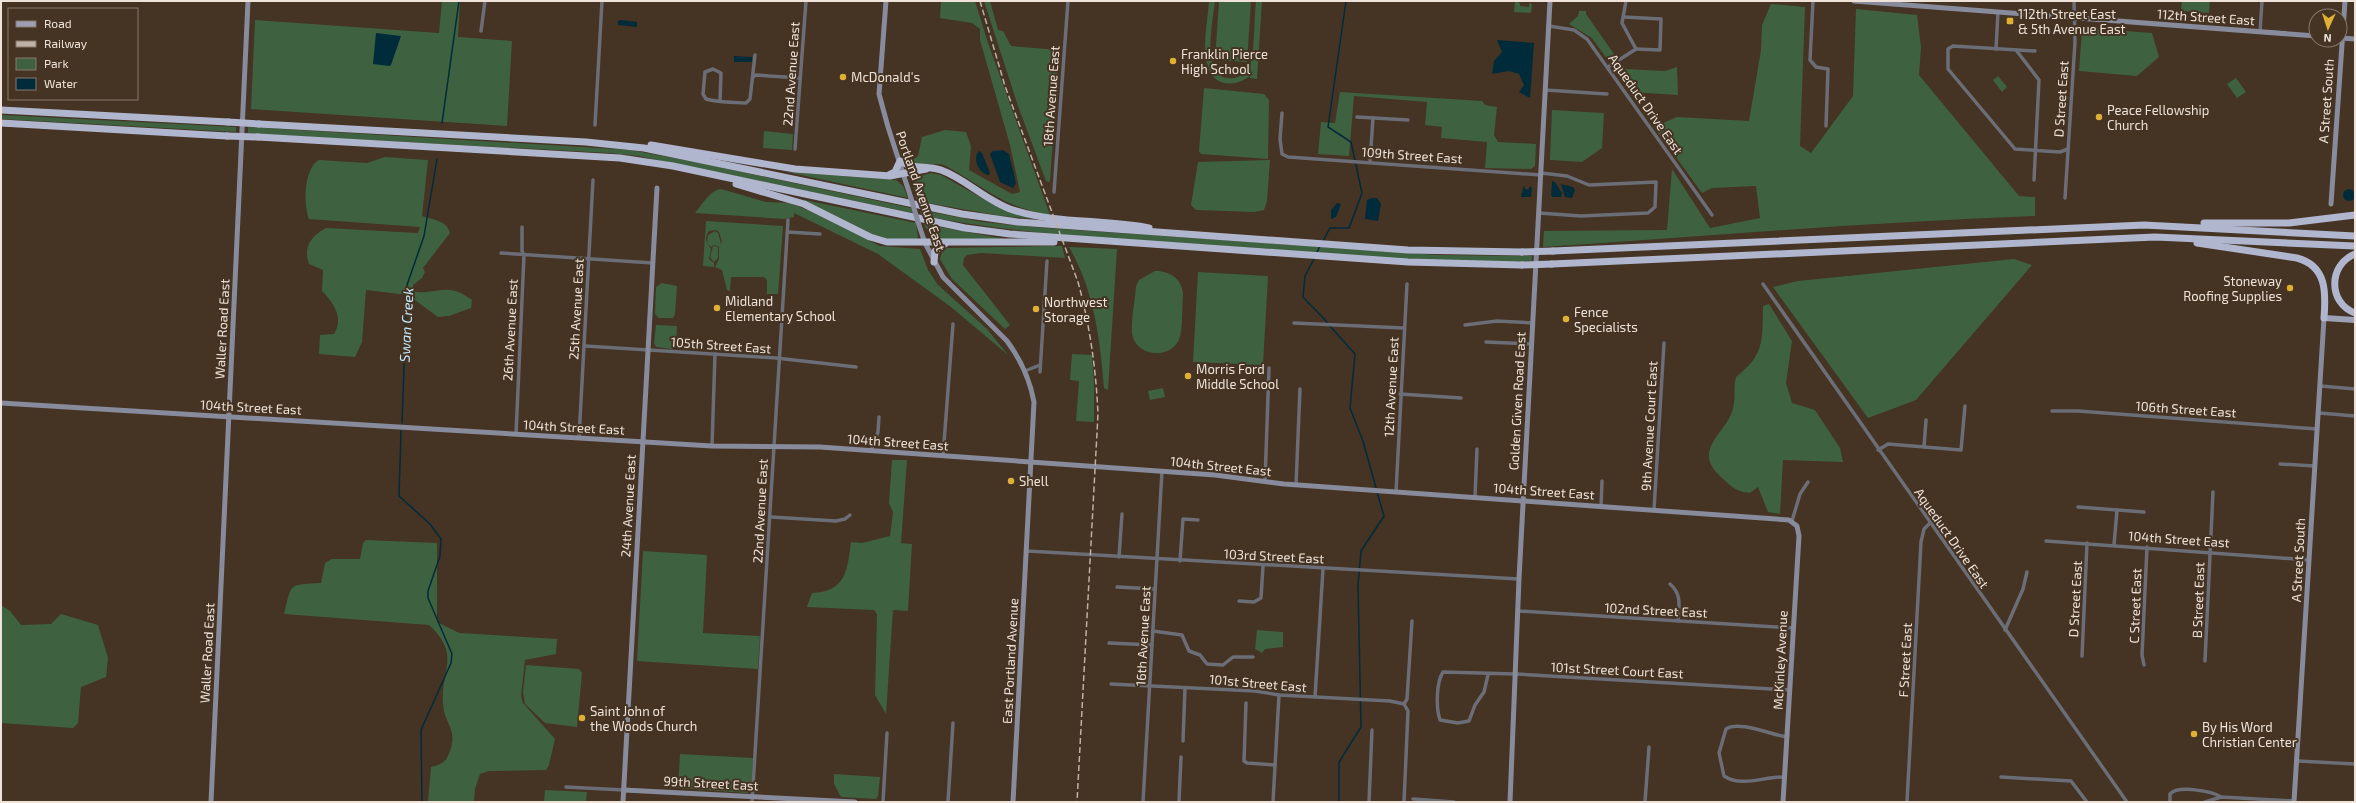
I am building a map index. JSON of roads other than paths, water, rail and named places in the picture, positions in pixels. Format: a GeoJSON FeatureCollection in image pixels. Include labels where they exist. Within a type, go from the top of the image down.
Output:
{"type":"FeatureCollection","features":[{"type":"Feature","properties":{"kind":"highway"},"geometry":{"type":"LineString","coordinates":[[1,110],[650,144],[768,166],[878,176],[904,175],[926,169]]}},
{"type":"Feature","properties":{"kind":"highway"},"geometry":{"type":"LineString","coordinates":[[1,123],[606,156],[673,166],[966,228],[1010,234],[1440,264],[1552,264],[2155,237],[2355,246]]}},
{"type":"Feature","properties":{"kind":"highway"},"geometry":{"type":"LineString","coordinates":[[609,143],[644,148],[977,217],[1018,222],[1174,234],[1408,250],[1522,252],[1553,251],[2144,225],[2289,223],[2355,215]]}},
{"type":"Feature","properties":{"kind":"highway"},"geometry":{"type":"LineString","coordinates":[[878,176],[893,174],[900,161],[913,168],[946,173],[994,202],[1014,210],[1048,217],[1135,225],[1174,234]]}},
{"type":"Feature","properties":{"kind":"highway"},"geometry":{"type":"LineString","coordinates":[[673,166],[804,204],[876,239],[900,244],[1037,241],[1134,246],[1174,246]]}},
{"type":"Feature","properties":{"kind":"highway"},"geometry":{"type":"LineString","coordinates":[[2144,225],[2355,236]]}},
{"type":"Feature","properties":{"kind":"highway"},"geometry":{"type":"LineString","coordinates":[[2155,237],[2305,261],[2316,270],[2324,284],[2324,318]]}},
{"type":"Feature","properties":{"kind":"highway"},"geometry":{"type":"LineString","coordinates":[[934,262],[937,248],[952,243]]}},
{"type":"Feature","properties":{"kind":"highway"},"geometry":{"type":"LineString","coordinates":[[2355,254],[2342,264],[2337,272],[2334,283],[2336,296],[2341,305],[2355,313]]}},
{"type":"Feature","properties":{"kind":"main road"},"geometry":{"type":"LineString","coordinates":[[2324,318],[2355,320]]}},
{"type":"Feature","properties":{"kind":"street","name":"Waller Road East"},"geometry":{"type":"LineString","coordinates":[[211,802],[248,1]]}},
{"type":"Feature","properties":{"kind":"street"},"geometry":{"type":"LineString","coordinates":[[481,32],[485,1]]}},
{"type":"Feature","properties":{"kind":"street"},"geometry":{"type":"LineString","coordinates":[[595,125],[602,1]]}},
{"type":"Feature","properties":{"kind":"street","name":"22nd Avenue East"},"geometry":{"type":"LineString","coordinates":[[795,149],[806,1]]}},
{"type":"Feature","properties":{"kind":"street","name":"Portland Avenue East"},"geometry":{"type":"LineString","coordinates":[[886,1],[880,94],[888,127],[925,243],[943,277],[954,290],[1007,341],[1025,371],[1032,393],[1035,411],[1029,522]]}},
{"type":"Feature","properties":{"kind":"street","name":"18th Avenue East"},"geometry":{"type":"LineString","coordinates":[[1054,192],[1068,1]]}},
{"type":"Feature","properties":{"kind":"street","name":"Golden Given Road East"},"geometry":{"type":"LineString","coordinates":[[1510,802],[1519,579],[1550,1]]}},
{"type":"Feature","properties":{"kind":"street"},"geometry":{"type":"LineString","coordinates":[[1626,1],[1622,23],[1636,49]]}},
{"type":"Feature","properties":{"kind":"street"},"geometry":{"type":"LineString","coordinates":[[1813,1],[1810,60],[1815,67],[1828,69],[1826,126]]}},
{"type":"Feature","properties":{"kind":"street","name":"112th Street East"},"geometry":{"type":"LineString","coordinates":[[1854,1],[2308,35]]}},
{"type":"Feature","properties":{"kind":"street","name":"D Street East"},"geometry":{"type":"LineString","coordinates":[[2065,198],[2075,42],[2074,1]]}},
{"type":"Feature","properties":{"kind":"street"},"geometry":{"type":"LineString","coordinates":[[2260,32],[2262,1]]}},
{"type":"Feature","properties":{"kind":"street"},"geometry":{"type":"LineString","coordinates":[[1996,49],[1998,12]]}},
{"type":"Feature","properties":{"kind":"street"},"geometry":{"type":"LineString","coordinates":[[1608,67],[1636,49],[1660,50],[1661,19],[1624,16]]}},
{"type":"Feature","properties":{"kind":"street","name":"Aqueduct Drive East"},"geometry":{"type":"LineString","coordinates":[[1549,26],[1567,28],[1584,36],[1608,67],[1712,215]]}},
{"type":"Feature","properties":{"kind":"street"},"geometry":{"type":"LineString","coordinates":[[2035,52],[1953,46],[1948,49],[1949,72],[2011,146],[2016,149],[2035,151],[2060,152],[2068,149]]}},
{"type":"Feature","properties":{"kind":"street","name":"A Street South"},"geometry":{"type":"LineString","coordinates":[[2331,204],[2340,48]]}},
{"type":"Feature","properties":{"kind":"street"},"geometry":{"type":"LineString","coordinates":[[2016,50],[2039,80],[2034,180]]}},
{"type":"Feature","properties":{"kind":"street"},"geometry":{"type":"LineString","coordinates":[[720,101],[721,73],[713,69],[707,70],[704,74],[704,97],[708,100],[720,101],[746,103],[750,99],[755,55]]}},
{"type":"Feature","properties":{"kind":"street"},"geometry":{"type":"LineString","coordinates":[[753,77],[756,75],[800,78]]}},
{"type":"Feature","properties":{"kind":"street"},"geometry":{"type":"LineString","coordinates":[[1545,90],[1607,94]]}},
{"type":"Feature","properties":{"kind":"street","name":"109th Street East"},"geometry":{"type":"LineString","coordinates":[[1282,113],[1280,139],[1282,154],[1288,157],[1567,176],[1589,186],[1656,182],[1655,207],[1648,213],[1581,216],[1539,213]]}},
{"type":"Feature","properties":{"kind":"street"},"geometry":{"type":"LineString","coordinates":[[1357,117],[1408,120]]}},
{"type":"Feature","properties":{"kind":"street"},"geometry":{"type":"LineString","coordinates":[[1370,162],[1373,118]]}},
{"type":"Feature","properties":{"kind":"street","name":"25th Avenue East"},"geometry":{"type":"LineString","coordinates":[[579,438],[593,180]]}},
{"type":"Feature","properties":{"kind":"street","name":"24th Avenue East"},"geometry":{"type":"LineString","coordinates":[[623,802],[657,188]]}},
{"type":"Feature","properties":{"kind":"street","name":"22nd Avenue East"},"geometry":{"type":"LineString","coordinates":[[752,799],[788,220]]}},
{"type":"Feature","properties":{"kind":"street","name":"26th Avenue East"},"geometry":{"type":"LineString","coordinates":[[516,434],[524,255],[522,252],[522,227]]}},
{"type":"Feature","properties":{"kind":"street"},"geometry":{"type":"LineString","coordinates":[[788,232],[820,234]]}},
{"type":"Feature","properties":{"kind":"street"},"geometry":{"type":"LineString","coordinates":[[502,253],[653,263]]}},
{"type":"Feature","properties":{"kind":"street"},"geometry":{"type":"LineString","coordinates":[[1040,372],[1047,260]]}},
{"type":"Feature","properties":{"kind":"street","name":"12th Avenue East"},"geometry":{"type":"LineString","coordinates":[[1396,492],[1403,328],[1407,284]]}},
{"type":"Feature","properties":{"kind":"street","name":"Aqueduct Drive East"},"geometry":{"type":"LineString","coordinates":[[1763,284],[1878,450],[2127,802]]}},
{"type":"Feature","properties":{"kind":"street","name":"A Street South"},"geometry":{"type":"LineString","coordinates":[[2294,802],[2298,761],[2324,318]]}},
{"type":"Feature","properties":{"kind":"street"},"geometry":{"type":"LineString","coordinates":[[1465,325],[1497,321],[1533,323]]}},
{"type":"Feature","properties":{"kind":"street"},"geometry":{"type":"LineString","coordinates":[[1294,323],[1403,328]]}},
{"type":"Feature","properties":{"kind":"street"},"geometry":{"type":"LineString","coordinates":[[944,456],[953,324]]}},
{"type":"Feature","properties":{"kind":"street"},"geometry":{"type":"LineString","coordinates":[[1486,342],[1532,344]]}},
{"type":"Feature","properties":{"kind":"street","name":"9th Avenue Court East"},"geometry":{"type":"LineString","coordinates":[[1654,510],[1664,343]]}},
{"type":"Feature","properties":{"kind":"street","name":"105th Street East"},"geometry":{"type":"LineString","coordinates":[[585,346],[715,354],[856,366]]}},
{"type":"Feature","properties":{"kind":"street"},"geometry":{"type":"LineString","coordinates":[[712,446],[715,354]]}},
{"type":"Feature","properties":{"kind":"street"},"geometry":{"type":"LineString","coordinates":[[1025,371],[1040,365]]}},
{"type":"Feature","properties":{"kind":"street"},"geometry":{"type":"LineString","coordinates":[[1265,481],[1269,368]]}},
{"type":"Feature","properties":{"kind":"street"},"geometry":{"type":"LineString","coordinates":[[2321,386],[2355,389]]}},
{"type":"Feature","properties":{"kind":"street"},"geometry":{"type":"LineString","coordinates":[[1296,485],[1300,389]]}},
{"type":"Feature","properties":{"kind":"street"},"geometry":{"type":"LineString","coordinates":[[1400,394],[1461,398]]}},
{"type":"Feature","properties":{"kind":"street","name":"104th Street East"},"geometry":{"type":"LineString","coordinates":[[1,403],[712,446],[774,446],[871,451],[1162,471],[1296,485],[1792,521]]}},
{"type":"Feature","properties":{"kind":"street"},"geometry":{"type":"LineString","coordinates":[[1878,450],[1888,444],[1961,450],[1965,406]]}},
{"type":"Feature","properties":{"kind":"street","name":"106th Street East"},"geometry":{"type":"LineString","coordinates":[[2052,411],[2078,411],[2317,429]]}},
{"type":"Feature","properties":{"kind":"street"},"geometry":{"type":"LineString","coordinates":[[2319,413],[2355,416]]}},
{"type":"Feature","properties":{"kind":"street"},"geometry":{"type":"LineString","coordinates":[[871,451],[878,432],[879,417]]}},
{"type":"Feature","properties":{"kind":"street"},"geometry":{"type":"LineString","coordinates":[[1924,447],[1926,420]]}},
{"type":"Feature","properties":{"kind":"street"},"geometry":{"type":"LineString","coordinates":[[1475,497],[1477,449]]}},
{"type":"Feature","properties":{"kind":"street"},"geometry":{"type":"LineString","coordinates":[[2280,464],[2315,466]]}},
{"type":"Feature","properties":{"kind":"street","name":"16th Avenue East"},"geometry":{"type":"LineString","coordinates":[[1143,802],[1162,471]]}},
{"type":"Feature","properties":{"kind":"street"},"geometry":{"type":"LineString","coordinates":[[1601,507],[1602,480]]}},
{"type":"Feature","properties":{"kind":"street"},"geometry":{"type":"LineString","coordinates":[[1792,521],[1800,494],[1808,482]]}},
{"type":"Feature","properties":{"kind":"street","name":"B Street East"},"geometry":{"type":"LineString","coordinates":[[2205,661],[2213,492]]}},
{"type":"Feature","properties":{"kind":"street"},"geometry":{"type":"LineString","coordinates":[[2078,507],[2144,512]]}},
{"type":"Feature","properties":{"kind":"street"},"geometry":{"type":"LineString","coordinates":[[2114,545],[2117,510]]}},
{"type":"Feature","properties":{"kind":"street"},"geometry":{"type":"LineString","coordinates":[[1119,558],[1122,514]]}},
{"type":"Feature","properties":{"kind":"street"},"geometry":{"type":"LineString","coordinates":[[770,517],[836,521],[845,519],[850,515]]}},
{"type":"Feature","properties":{"kind":"street"},"geometry":{"type":"LineString","coordinates":[[1180,561],[1183,520],[1198,520]]}},
{"type":"Feature","properties":{"kind":"street","name":"McKinley Avenue"},"geometry":{"type":"LineString","coordinates":[[1783,802],[1799,533],[1797,526],[1792,521]]}},
{"type":"Feature","properties":{"kind":"street","name":"East Portland Avenue"},"geometry":{"type":"LineString","coordinates":[[1013,802],[1029,522]]}},
{"type":"Feature","properties":{"kind":"street","name":"F Street East"},"geometry":{"type":"LineString","coordinates":[[1907,802],[1921,542],[1924,529],[1930,522]]}},
{"type":"Feature","properties":{"kind":"street","name":"104th Street East"},"geometry":{"type":"LineString","coordinates":[[2046,541],[2147,547],[2309,560]]}},
{"type":"Feature","properties":{"kind":"street","name":"D Street East"},"geometry":{"type":"LineString","coordinates":[[2082,656],[2087,543]]}},
{"type":"Feature","properties":{"kind":"street","name":"C Street East"},"geometry":{"type":"LineString","coordinates":[[2144,665],[2142,655],[2147,547]]}},
{"type":"Feature","properties":{"kind":"street","name":"103rd Street East"},"geometry":{"type":"LineString","coordinates":[[1027,551],[1119,558],[1519,579]]}},
{"type":"Feature","properties":{"kind":"street"},"geometry":{"type":"LineString","coordinates":[[1240,601],[1259,600],[1262,593],[1262,566]]}},
{"type":"Feature","properties":{"kind":"street"},"geometry":{"type":"LineString","coordinates":[[1315,697],[1323,569]]}},
{"type":"Feature","properties":{"kind":"street"},"geometry":{"type":"LineString","coordinates":[[2005,630],[2023,589],[2027,572]]}},
{"type":"Feature","properties":{"kind":"street"},"geometry":{"type":"LineString","coordinates":[[1670,584],[1677,591],[1679,597],[1678,621]]}},
{"type":"Feature","properties":{"kind":"street"},"geometry":{"type":"LineString","coordinates":[[1117,587],[1155,589]]}},
{"type":"Feature","properties":{"kind":"street","name":"102nd Street East"},"geometry":{"type":"LineString","coordinates":[[1518,612],[1793,628]]}},
{"type":"Feature","properties":{"kind":"street"},"geometry":{"type":"LineString","coordinates":[[1404,802],[1408,711],[1404,704],[1407,698],[1412,621]]}},
{"type":"Feature","properties":{"kind":"street"},"geometry":{"type":"LineString","coordinates":[[1153,631],[1182,635],[1189,650],[1200,655],[1207,664],[1223,665],[1233,657],[1253,657]]}},
{"type":"Feature","properties":{"kind":"street"},"geometry":{"type":"LineString","coordinates":[[1109,643],[1152,645]]}},
{"type":"Feature","properties":{"kind":"street","name":"101st Street Court East"},"geometry":{"type":"LineString","coordinates":[[1488,675],[1484,692],[1475,705],[1469,721],[1458,723],[1440,720],[1438,714],[1440,680],[1443,672],[1488,675],[1516,674],[1790,690]]}},
{"type":"Feature","properties":{"kind":"street","name":"101st Street East"},"geometry":{"type":"LineString","coordinates":[[1111,684],[1256,691],[1279,695],[1390,701],[1404,704]]}},
{"type":"Feature","properties":{"kind":"street"},"geometry":{"type":"LineString","coordinates":[[1182,741],[1185,688]]}},
{"type":"Feature","properties":{"kind":"street"},"geometry":{"type":"LineString","coordinates":[[1273,802],[1279,695]]}},
{"type":"Feature","properties":{"kind":"street"},"geometry":{"type":"LineString","coordinates":[[1246,703],[1244,761],[1247,763],[1275,765]]}},
{"type":"Feature","properties":{"kind":"street"},"geometry":{"type":"LineString","coordinates":[[948,802],[953,723]]}},
{"type":"Feature","properties":{"kind":"street"},"geometry":{"type":"LineString","coordinates":[[1785,777],[1769,777],[1746,781],[1732,780],[1724,776],[1719,753],[1726,729],[1729,727],[1748,727],[1767,734],[1787,737]]}},
{"type":"Feature","properties":{"kind":"street"},"geometry":{"type":"LineString","coordinates":[[1369,802],[1372,730]]}},
{"type":"Feature","properties":{"kind":"street"},"geometry":{"type":"LineString","coordinates":[[883,802],[887,733]]}},
{"type":"Feature","properties":{"kind":"street"},"geometry":{"type":"LineString","coordinates":[[1645,802],[1649,747]]}},
{"type":"Feature","properties":{"kind":"street"},"geometry":{"type":"LineString","coordinates":[[1179,802],[1181,757]]}},
{"type":"Feature","properties":{"kind":"street"},"geometry":{"type":"LineString","coordinates":[[2298,761],[2355,764]]}},
{"type":"Feature","properties":{"kind":"street"},"geometry":{"type":"LineString","coordinates":[[2000,777],[2071,781],[2087,802]]}},
{"type":"Feature","properties":{"kind":"street","name":"99th Street East"},"geometry":{"type":"LineString","coordinates":[[566,787],[752,799],[855,802]]}},
{"type":"Feature","properties":{"kind":"street"},"geometry":{"type":"LineString","coordinates":[[2170,802],[2170,794],[2178,790],[2209,792],[2221,798]]}},
{"type":"Feature","properties":{"kind":"street"},"geometry":{"type":"LineString","coordinates":[[2205,802],[2221,798],[2294,802]]}},
{"type":"Feature","properties":{"kind":"street"},"geometry":{"type":"LineString","coordinates":[[1412,799],[1454,802]]}},
{"type":"Feature","properties":{"kind":"water"},"geometry":{"type":"Polygon","coordinates":[[[618,21],[637,22],[637,27],[618,25],[618,21]]]}},
{"type":"Feature","properties":{"kind":"water"},"geometry":{"type":"Polygon","coordinates":[[[376,33],[401,36],[391,65],[389,66],[373,64],[376,33]]]}},
{"type":"Feature","properties":{"kind":"water"},"geometry":{"type":"Polygon","coordinates":[[[1497,40],[1534,43],[1530,98],[1519,92],[1524,85],[1519,74],[1509,71],[1492,74],[1494,61],[1502,52],[1497,40]]]}},
{"type":"Feature","properties":{"kind":"water"},"geometry":{"type":"Polygon","coordinates":[[[734,56],[752,57],[752,62],[734,62],[734,56]]]}},
{"type":"Feature","properties":{"kind":"water"},"geometry":{"type":"Polygon","coordinates":[[[1003,150],[1009,154],[1016,183],[1013,188],[1000,182],[990,154],[993,151],[1003,150]]]}},
{"type":"Feature","properties":{"kind":"water"},"geometry":{"type":"Polygon","coordinates":[[[979,151],[982,153],[990,173],[989,175],[982,172],[976,162],[979,151]]]}},
{"type":"Feature","properties":{"kind":"water"},"geometry":{"type":"Polygon","coordinates":[[[1552,181],[1555,182],[1562,193],[1561,197],[1553,197],[1551,195],[1552,181]]]}},
{"type":"Feature","properties":{"kind":"water"},"geometry":{"type":"Polygon","coordinates":[[[1561,184],[1573,187],[1575,190],[1572,198],[1565,197],[1561,184]]]}},
{"type":"Feature","properties":{"kind":"water"},"geometry":{"type":"Polygon","coordinates":[[[1524,185],[1525,189],[1528,190],[1530,186],[1532,188],[1531,197],[1521,197],[1524,185]]]}},
{"type":"Feature","properties":{"kind":"water"},"geometry":{"type":"Polygon","coordinates":[[[2347,189],[2351,189],[2355,195],[2351,201],[2347,201],[2343,197],[2343,193],[2347,189]]]}},
{"type":"Feature","properties":{"kind":"water"},"geometry":{"type":"Polygon","coordinates":[[[1377,198],[1381,204],[1378,221],[1365,219],[1367,200],[1377,198]]]}},
{"type":"Feature","properties":{"kind":"water"},"geometry":{"type":"Polygon","coordinates":[[[1337,203],[1341,204],[1336,217],[1331,219],[1331,210],[1337,203]]]}},
{"type":"Feature","properties":{"kind":"waterway","name":"Swan Creek"},"geometry":{"type":"LineString","coordinates":[[442,123],[459,1]]}},
{"type":"Feature","properties":{"kind":"waterway"},"geometry":{"type":"LineString","coordinates":[[1323,241],[1330,228],[1349,228],[1362,193],[1351,142],[1328,127],[1346,1]]}},
{"type":"Feature","properties":{"kind":"waterway","name":"Swan Creek"},"geometry":{"type":"LineString","coordinates":[[402,423],[407,285],[424,236],[437,159]]}},
{"type":"Feature","properties":{"kind":"waterway"},"geometry":{"type":"LineString","coordinates":[[1316,254],[1320,246]]}},
{"type":"Feature","properties":{"kind":"waterway"},"geometry":{"type":"LineString","coordinates":[[1314,259],[1305,276],[1303,297],[1328,323]]}},
{"type":"Feature","properties":{"kind":"waterway"},"geometry":{"type":"LineString","coordinates":[[1330,326],[1355,354],[1350,408],[1363,441],[1376,488]]}},
{"type":"Feature","properties":{"kind":"waterway","name":"Swan Creek"},"geometry":{"type":"LineString","coordinates":[[401,431],[399,496],[430,524],[441,539],[440,556],[428,591],[428,598],[452,654],[451,663],[421,730],[422,802]]}},
{"type":"Feature","properties":{"kind":"waterway"},"geometry":{"type":"LineString","coordinates":[[1339,802],[1339,762],[1361,727],[1358,585],[1361,551],[1384,516],[1377,492]]}},
{"type":"Feature","properties":{"kind":"railway"},"geometry":{"type":"LineString","coordinates":[[980,1],[1005,86],[1078,282],[1086,315],[1094,364],[1098,414],[1077,802]]}},
{"type":"Feature","properties":{"kind":"place","name":"112th Street East & 5th Avenue East"},"geometry":{"type":"Point","coordinates":[2010,21]}},
{"type":"Feature","properties":{"kind":"place","name":"Franklin Pierce High School"},"geometry":{"type":"Point","coordinates":[1173,61]}},
{"type":"Feature","properties":{"kind":"place","name":"McDonald's"},"geometry":{"type":"Point","coordinates":[843,77]}},
{"type":"Feature","properties":{"kind":"place","name":"Peace Fellowship Church"},"geometry":{"type":"Point","coordinates":[2099,117]}},
{"type":"Feature","properties":{"kind":"place","name":"Stoneway Roofing Supplies"},"geometry":{"type":"Point","coordinates":[2290,288]}},
{"type":"Feature","properties":{"kind":"place","name":"Midland Elementary School"},"geometry":{"type":"Point","coordinates":[717,308]}},
{"type":"Feature","properties":{"kind":"place","name":"Northwest Storage"},"geometry":{"type":"Point","coordinates":[1036,309]}},
{"type":"Feature","properties":{"kind":"place","name":"Fence Specialists"},"geometry":{"type":"Point","coordinates":[1566,319]}},
{"type":"Feature","properties":{"kind":"place","name":"Morris Ford Middle School"},"geometry":{"type":"Point","coordinates":[1188,376]}},
{"type":"Feature","properties":{"kind":"place","name":"Shell"},"geometry":{"type":"Point","coordinates":[1011,481]}},
{"type":"Feature","properties":{"kind":"place","name":"Saint John of the Woods Church"},"geometry":{"type":"Point","coordinates":[582,718]}},
{"type":"Feature","properties":{"kind":"place","name":"By His Word Christian Center"},"geometry":{"type":"Point","coordinates":[2194,734]}}]}
